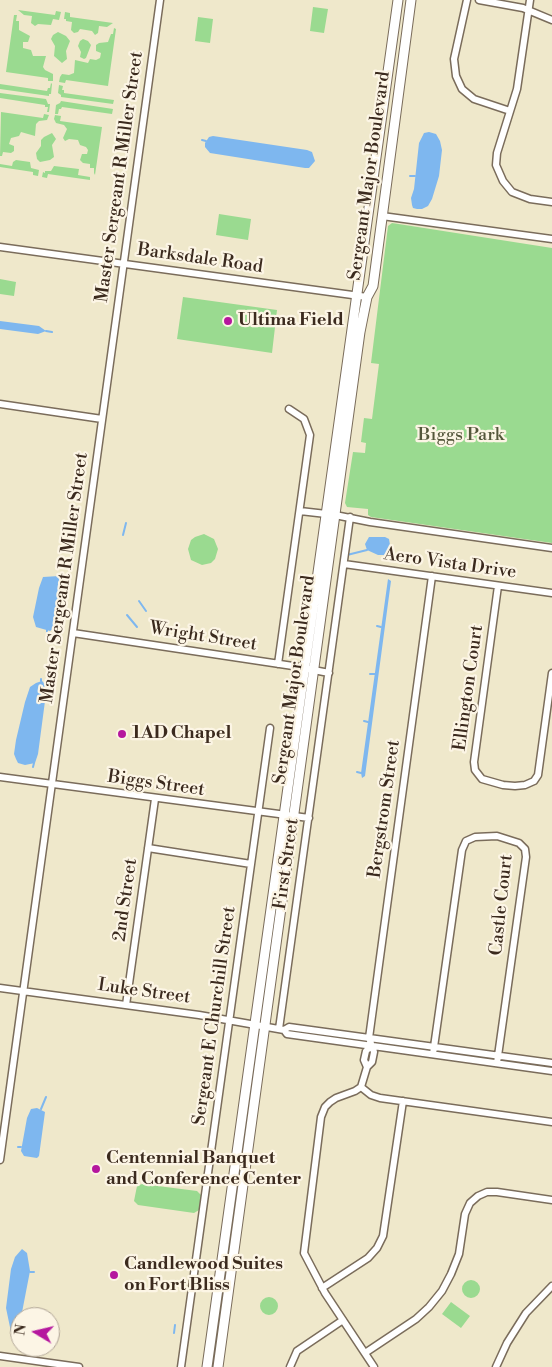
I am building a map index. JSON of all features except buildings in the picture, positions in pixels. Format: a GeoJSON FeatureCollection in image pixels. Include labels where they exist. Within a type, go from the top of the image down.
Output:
{"type":"FeatureCollection","features":[{"type":"Feature","properties":{"kind":"street","name":"Master Sergeant R Miller Street"},"geometry":{"type":"LineString","coordinates":[[0,1160],[160,0]]}},
{"type":"Feature","properties":{"kind":"street","name":"Sergeant Major Boulevard"},"geometry":{"type":"LineString","coordinates":[[207,1367],[255,1024],[310,669],[356,295],[398,0]]}},
{"type":"Feature","properties":{"kind":"street","name":"Sergeant Major Boulevard"},"geometry":{"type":"LineString","coordinates":[[330,515],[367,297],[373,286],[411,0]]}},
{"type":"Feature","properties":{"kind":"street"},"geometry":{"type":"LineString","coordinates":[[467,0],[454,59],[456,76],[462,89],[474,99],[510,111]]}},
{"type":"Feature","properties":{"kind":"street"},"geometry":{"type":"LineString","coordinates":[[479,0],[529,10],[552,20]]}},
{"type":"Feature","properties":{"kind":"street"},"geometry":{"type":"LineString","coordinates":[[530,0],[517,89],[496,158],[496,165],[503,181],[512,192],[519,196],[552,202]]}},
{"type":"Feature","properties":{"kind":"street"},"geometry":{"type":"LineString","coordinates":[[382,216],[552,239]]}},
{"type":"Feature","properties":{"kind":"street","name":"Barksdale Road"},"geometry":{"type":"LineString","coordinates":[[0,247],[367,297]]}},
{"type":"Feature","properties":{"kind":"street"},"geometry":{"type":"LineString","coordinates":[[0,404],[102,419]]}},
{"type":"Feature","properties":{"kind":"street"},"geometry":{"type":"LineString","coordinates":[[278,664],[310,435],[304,419],[289,409]]}},
{"type":"Feature","properties":{"kind":"street"},"geometry":{"type":"LineString","coordinates":[[300,511],[552,548]]}},
{"type":"Feature","properties":{"kind":"street","name":"First Street"},"geometry":{"type":"LineString","coordinates":[[282,1029],[350,518]]}},
{"type":"Feature","properties":{"kind":"street","name":"Aero Vista Drive"},"geometry":{"type":"LineString","coordinates":[[344,564],[552,593]]}},
{"type":"Feature","properties":{"kind":"street","name":"Bergstrom Street"},"geometry":{"type":"LineString","coordinates":[[371,1046],[369,1038],[432,576]]}},
{"type":"Feature","properties":{"kind":"street","name":"Ellington Court"},"geometry":{"type":"LineString","coordinates":[[498,586],[474,762],[475,770],[482,779],[503,786],[515,786],[525,785],[534,781],[538,775],[552,673]]}},
{"type":"Feature","properties":{"kind":"street","name":"Wright Street"},"geometry":{"type":"LineString","coordinates":[[72,633],[329,673]]}},
{"type":"Feature","properties":{"kind":"street","name":"Sergeant E Churchill Street"},"geometry":{"type":"LineString","coordinates":[[181,1367],[270,728]]}},
{"type":"Feature","properties":{"kind":"street","name":"Biggs Street"},"geometry":{"type":"LineString","coordinates":[[0,777],[309,818]]}},
{"type":"Feature","properties":{"kind":"street","name":"2nd Street"},"geometry":{"type":"LineString","coordinates":[[126,1005],[155,799]]}},
{"type":"Feature","properties":{"kind":"street","name":"Sergeant Major Boulevard"},"geometry":{"type":"LineString","coordinates":[[218,1367],[265,1026],[288,815]]}},
{"type":"Feature","properties":{"kind":"street","name":"Castle Court"},"geometry":{"type":"LineString","coordinates":[[434,1050],[462,850],[466,841],[475,836],[497,836],[519,843],[525,850],[526,857],[498,1059]]}},
{"type":"Feature","properties":{"kind":"street"},"geometry":{"type":"LineString","coordinates":[[148,848],[251,864]]}},
{"type":"Feature","properties":{"kind":"street","name":"Luke Street"},"geometry":{"type":"LineString","coordinates":[[0,988],[282,1029],[288,1027],[369,1038],[498,1059],[552,1064]]}},
{"type":"Feature","properties":{"kind":"street","name":"Luke Street"},"geometry":{"type":"LineString","coordinates":[[282,1029],[287,1034],[371,1046],[434,1050]]}},
{"type":"Feature","properties":{"kind":"street"},"geometry":{"type":"LineString","coordinates":[[371,1046],[374,1052],[372,1062],[367,1067],[361,1087],[330,1102],[325,1107],[321,1117],[304,1253],[322,1288],[374,1367]]}},
{"type":"Feature","properties":{"kind":"street","name":"Luke Street"},"geometry":{"type":"LineString","coordinates":[[498,1059],[552,1070]]}},
{"type":"Feature","properties":{"kind":"street"},"geometry":{"type":"LineString","coordinates":[[361,1087],[371,1095],[403,1101],[552,1122]]}},
{"type":"Feature","properties":{"kind":"street"},"geometry":{"type":"LineString","coordinates":[[322,1288],[368,1258],[377,1248],[383,1236],[403,1101]]}},
{"type":"Feature","properties":{"kind":"street"},"geometry":{"type":"LineString","coordinates":[[365,1353],[416,1319],[442,1291],[459,1254],[465,1214],[470,1203],[478,1196],[487,1192],[497,1192],[552,1200]]}},
{"type":"Feature","properties":{"kind":"street"},"geometry":{"type":"LineString","coordinates":[[221,1267],[232,1268]]}},
{"type":"Feature","properties":{"kind":"street"},"geometry":{"type":"LineString","coordinates":[[496,1367],[506,1343],[526,1313],[552,1286]]}},
{"type":"Feature","properties":{"kind":"street"},"geometry":{"type":"LineString","coordinates":[[290,1367],[297,1351],[342,1320]]}},
{"type":"Feature","properties":{"kind":"street"},"geometry":{"type":"LineString","coordinates":[[0,1356],[79,1367]]}},
{"type":"Feature","properties":{"kind":"green space"},"geometry":{"type":"Polygon","coordinates":[[[313,7],[328,9],[324,33],[310,31],[313,7]]]}},
{"type":"Feature","properties":{"kind":"green space"},"geometry":{"type":"Polygon","coordinates":[[[18,10],[55,15],[56,11],[61,12],[59,20],[53,19],[51,25],[38,24],[35,26],[31,23],[32,16],[24,15],[18,10]]]}},
{"type":"Feature","properties":{"kind":"green space"},"geometry":{"type":"Polygon","coordinates":[[[65,12],[70,13],[70,17],[113,23],[107,27],[99,26],[98,33],[95,35],[92,31],[80,29],[74,33],[71,30],[72,22],[64,19],[65,12]]]}},
{"type":"Feature","properties":{"kind":"green space"},"geometry":{"type":"Polygon","coordinates":[[[14,15],[17,15],[16,21],[19,21],[19,30],[30,36],[28,42],[23,42],[23,48],[31,50],[33,56],[46,56],[43,67],[53,74],[53,81],[48,81],[48,78],[6,72],[14,15]]]}},
{"type":"Feature","properties":{"kind":"green space"},"geometry":{"type":"Polygon","coordinates":[[[198,17],[213,19],[210,43],[195,41],[198,17]]]}},
{"type":"Feature","properties":{"kind":"green space"},"geometry":{"type":"Polygon","coordinates":[[[114,28],[116,29],[108,86],[66,80],[65,83],[59,82],[62,74],[69,75],[74,73],[75,60],[88,63],[90,59],[96,60],[100,58],[101,53],[96,51],[96,45],[108,42],[114,28]]]}},
{"type":"Feature","properties":{"kind":"green space"},"geometry":{"type":"Polygon","coordinates":[[[58,32],[66,36],[70,41],[66,51],[67,59],[62,63],[54,56],[55,46],[51,39],[58,32]]]}},
{"type":"Feature","properties":{"kind":"green space"},"geometry":{"type":"Polygon","coordinates":[[[83,39],[91,45],[84,59],[80,57],[81,52],[78,46],[83,39]]]}},
{"type":"Feature","properties":{"kind":"green space"},"geometry":{"type":"Polygon","coordinates":[[[51,83],[51,94],[49,96],[0,89],[0,84],[47,91],[51,83]]]}},
{"type":"Feature","properties":{"kind":"green space"},"geometry":{"type":"Polygon","coordinates":[[[59,85],[63,86],[62,90],[64,90],[64,93],[114,100],[113,104],[61,97],[58,93],[59,85]]]}},
{"type":"Feature","properties":{"kind":"green space"},"geometry":{"type":"Polygon","coordinates":[[[0,93],[46,99],[48,104],[50,104],[49,112],[47,112],[48,107],[45,107],[45,105],[0,98],[0,93]]]}},
{"type":"Feature","properties":{"kind":"green space"},"geometry":{"type":"Polygon","coordinates":[[[61,101],[113,109],[112,114],[62,107],[59,109],[58,114],[55,114],[56,105],[61,101]]]}},
{"type":"Feature","properties":{"kind":"green space"},"geometry":{"type":"Polygon","coordinates":[[[1,112],[43,118],[44,114],[49,115],[47,120],[39,121],[36,124],[35,136],[21,132],[19,136],[11,138],[9,144],[14,146],[14,151],[11,153],[3,152],[2,156],[0,156],[1,112]]]}},
{"type":"Feature","properties":{"kind":"green space"},"geometry":{"type":"Polygon","coordinates":[[[55,115],[61,116],[60,121],[102,127],[95,175],[94,168],[90,168],[90,164],[83,163],[80,160],[82,154],[87,154],[88,150],[86,147],[80,145],[78,140],[69,139],[65,141],[63,138],[67,129],[64,125],[56,123],[55,115]]]}},
{"type":"Feature","properties":{"kind":"green space"},"geometry":{"type":"Polygon","coordinates":[[[52,133],[56,139],[52,145],[54,157],[40,162],[37,159],[36,153],[41,146],[41,140],[52,133]]]}},
{"type":"Feature","properties":{"kind":"green space"},"geometry":{"type":"Polygon","coordinates":[[[16,160],[30,162],[31,168],[39,170],[38,176],[33,175],[33,172],[0,167],[0,164],[12,166],[16,160]]]}},
{"type":"Feature","properties":{"kind":"green space"},"geometry":{"type":"Polygon","coordinates":[[[54,166],[79,169],[78,175],[90,177],[90,180],[48,174],[47,178],[42,177],[43,172],[51,171],[54,166]]]}},
{"type":"Feature","properties":{"kind":"green space"},"geometry":{"type":"Polygon","coordinates":[[[219,214],[251,219],[248,240],[216,235],[219,214]]]}},
{"type":"Feature","properties":{"kind":"green space","name":"Biggs Park"},"geometry":{"type":"Polygon","coordinates":[[[392,223],[552,248],[552,543],[371,517],[368,515],[368,509],[347,507],[345,503],[353,452],[365,453],[366,443],[361,442],[364,418],[372,419],[379,364],[371,363],[388,226],[392,223]]]}},
{"type":"Feature","properties":{"kind":"green space"},"geometry":{"type":"Polygon","coordinates":[[[0,279],[16,282],[14,296],[0,294],[0,279]]]}},
{"type":"Feature","properties":{"kind":"green space","name":"Ultima Field"},"geometry":{"type":"Polygon","coordinates":[[[183,297],[277,310],[272,353],[177,339],[183,297]]]}},
{"type":"Feature","properties":{"kind":"green space"},"geometry":{"type":"Polygon","coordinates":[[[204,534],[214,539],[218,549],[215,559],[211,563],[202,565],[191,560],[188,549],[191,540],[204,534]]]}},
{"type":"Feature","properties":{"kind":"green space"},"geometry":{"type":"Polygon","coordinates":[[[142,1184],[197,1191],[202,1196],[201,1207],[194,1213],[138,1205],[134,1201],[137,1186],[142,1184]]]}},
{"type":"Feature","properties":{"kind":"green space"},"geometry":{"type":"Polygon","coordinates":[[[471,1280],[477,1283],[480,1289],[477,1295],[471,1298],[465,1295],[462,1289],[465,1283],[471,1280]]]}},
{"type":"Feature","properties":{"kind":"green space"},"geometry":{"type":"Polygon","coordinates":[[[269,1297],[275,1300],[278,1306],[275,1312],[269,1315],[263,1312],[260,1306],[263,1300],[269,1297]]]}},
{"type":"Feature","properties":{"kind":"green space"},"geometry":{"type":"Polygon","coordinates":[[[451,1302],[470,1316],[461,1328],[442,1314],[451,1302]]]}},
{"type":"Feature","properties":{"kind":"water"},"geometry":{"type":"Polygon","coordinates":[[[424,133],[436,134],[440,141],[442,150],[439,176],[428,206],[417,209],[413,208],[411,198],[414,189],[419,143],[424,133]]]}},
{"type":"Feature","properties":{"kind":"water"},"geometry":{"type":"Polygon","coordinates":[[[213,136],[307,150],[312,152],[315,161],[309,168],[305,168],[210,153],[205,147],[205,143],[209,137],[213,136]]]}},
{"type":"Feature","properties":{"kind":"water"},"geometry":{"type":"Polygon","coordinates":[[[0,321],[39,326],[46,331],[38,334],[0,329],[0,321]]]}},
{"type":"Feature","properties":{"kind":"water"},"geometry":{"type":"Polygon","coordinates":[[[369,537],[385,537],[389,539],[388,551],[384,555],[378,555],[367,550],[365,544],[369,537]]]}},
{"type":"Feature","properties":{"kind":"water"},"geometry":{"type":"Polygon","coordinates":[[[59,576],[62,588],[57,626],[50,631],[36,627],[33,617],[43,577],[59,576]]]}},
{"type":"Feature","properties":{"kind":"water"},"geometry":{"type":"Polygon","coordinates":[[[388,579],[391,581],[365,776],[362,778],[361,773],[388,579]]]}},
{"type":"Feature","properties":{"kind":"water"},"geometry":{"type":"Polygon","coordinates":[[[42,681],[47,686],[38,754],[35,763],[25,765],[18,763],[14,754],[16,740],[30,687],[42,681]]]}},
{"type":"Feature","properties":{"kind":"water"},"geometry":{"type":"Polygon","coordinates":[[[37,1108],[45,1112],[39,1156],[37,1158],[24,1156],[21,1151],[27,1118],[31,1109],[37,1108]]]}},
{"type":"Feature","properties":{"kind":"water"},"geometry":{"type":"Polygon","coordinates":[[[22,1249],[27,1253],[30,1271],[23,1307],[10,1307],[10,1327],[6,1308],[11,1269],[15,1257],[22,1249]]]}},
{"type":"Feature","properties":{"kind":"waterway"},"geometry":{"type":"LineString","coordinates":[[202,140],[206,141]]}},
{"type":"Feature","properties":{"kind":"waterway"},"geometry":{"type":"LineString","coordinates":[[410,176],[415,176]]}},
{"type":"Feature","properties":{"kind":"waterway"},"geometry":{"type":"LineString","coordinates":[[46,331],[52,332]]}},
{"type":"Feature","properties":{"kind":"waterway"},"geometry":{"type":"LineString","coordinates":[[123,535],[126,523]]}},
{"type":"Feature","properties":{"kind":"waterway"},"geometry":{"type":"LineString","coordinates":[[347,555],[367,550]]}},
{"type":"Feature","properties":{"kind":"waterway"},"geometry":{"type":"LineString","coordinates":[[139,601],[146,611]]}},
{"type":"Feature","properties":{"kind":"waterway"},"geometry":{"type":"LineString","coordinates":[[127,615],[137,627]]}},
{"type":"Feature","properties":{"kind":"waterway"},"geometry":{"type":"LineString","coordinates":[[377,626],[381,627]]}},
{"type":"Feature","properties":{"kind":"waterway"},"geometry":{"type":"LineString","coordinates":[[296,643],[306,644]]}},
{"type":"Feature","properties":{"kind":"waterway"},"geometry":{"type":"LineString","coordinates":[[370,674],[375,674]]}},
{"type":"Feature","properties":{"kind":"waterway"},"geometry":{"type":"LineString","coordinates":[[364,721],[368,722]]}},
{"type":"Feature","properties":{"kind":"waterway"},"geometry":{"type":"LineString","coordinates":[[33,767],[34,763]]}},
{"type":"Feature","properties":{"kind":"waterway"},"geometry":{"type":"LineString","coordinates":[[357,772],[361,773]]}},
{"type":"Feature","properties":{"kind":"waterway"},"geometry":{"type":"LineString","coordinates":[[41,1109],[46,1097]]}},
{"type":"Feature","properties":{"kind":"waterway"},"geometry":{"type":"LineString","coordinates":[[174,1333],[175,1325]]}},
{"type":"Feature","properties":{"kind":"place","name":"Ultima Field"},"geometry":{"type":"Point","coordinates":[228,321]}},
{"type":"Feature","properties":{"kind":"place","name":"1AD Chapel"},"geometry":{"type":"Point","coordinates":[122,734]}},
{"type":"Feature","properties":{"kind":"place","name":"Centennial Banquet and Conference Center"},"geometry":{"type":"Point","coordinates":[96,1169]}},
{"type":"Feature","properties":{"kind":"place","name":"Candlewood Suites on Fort Bliss"},"geometry":{"type":"Point","coordinates":[114,1275]}}]}
